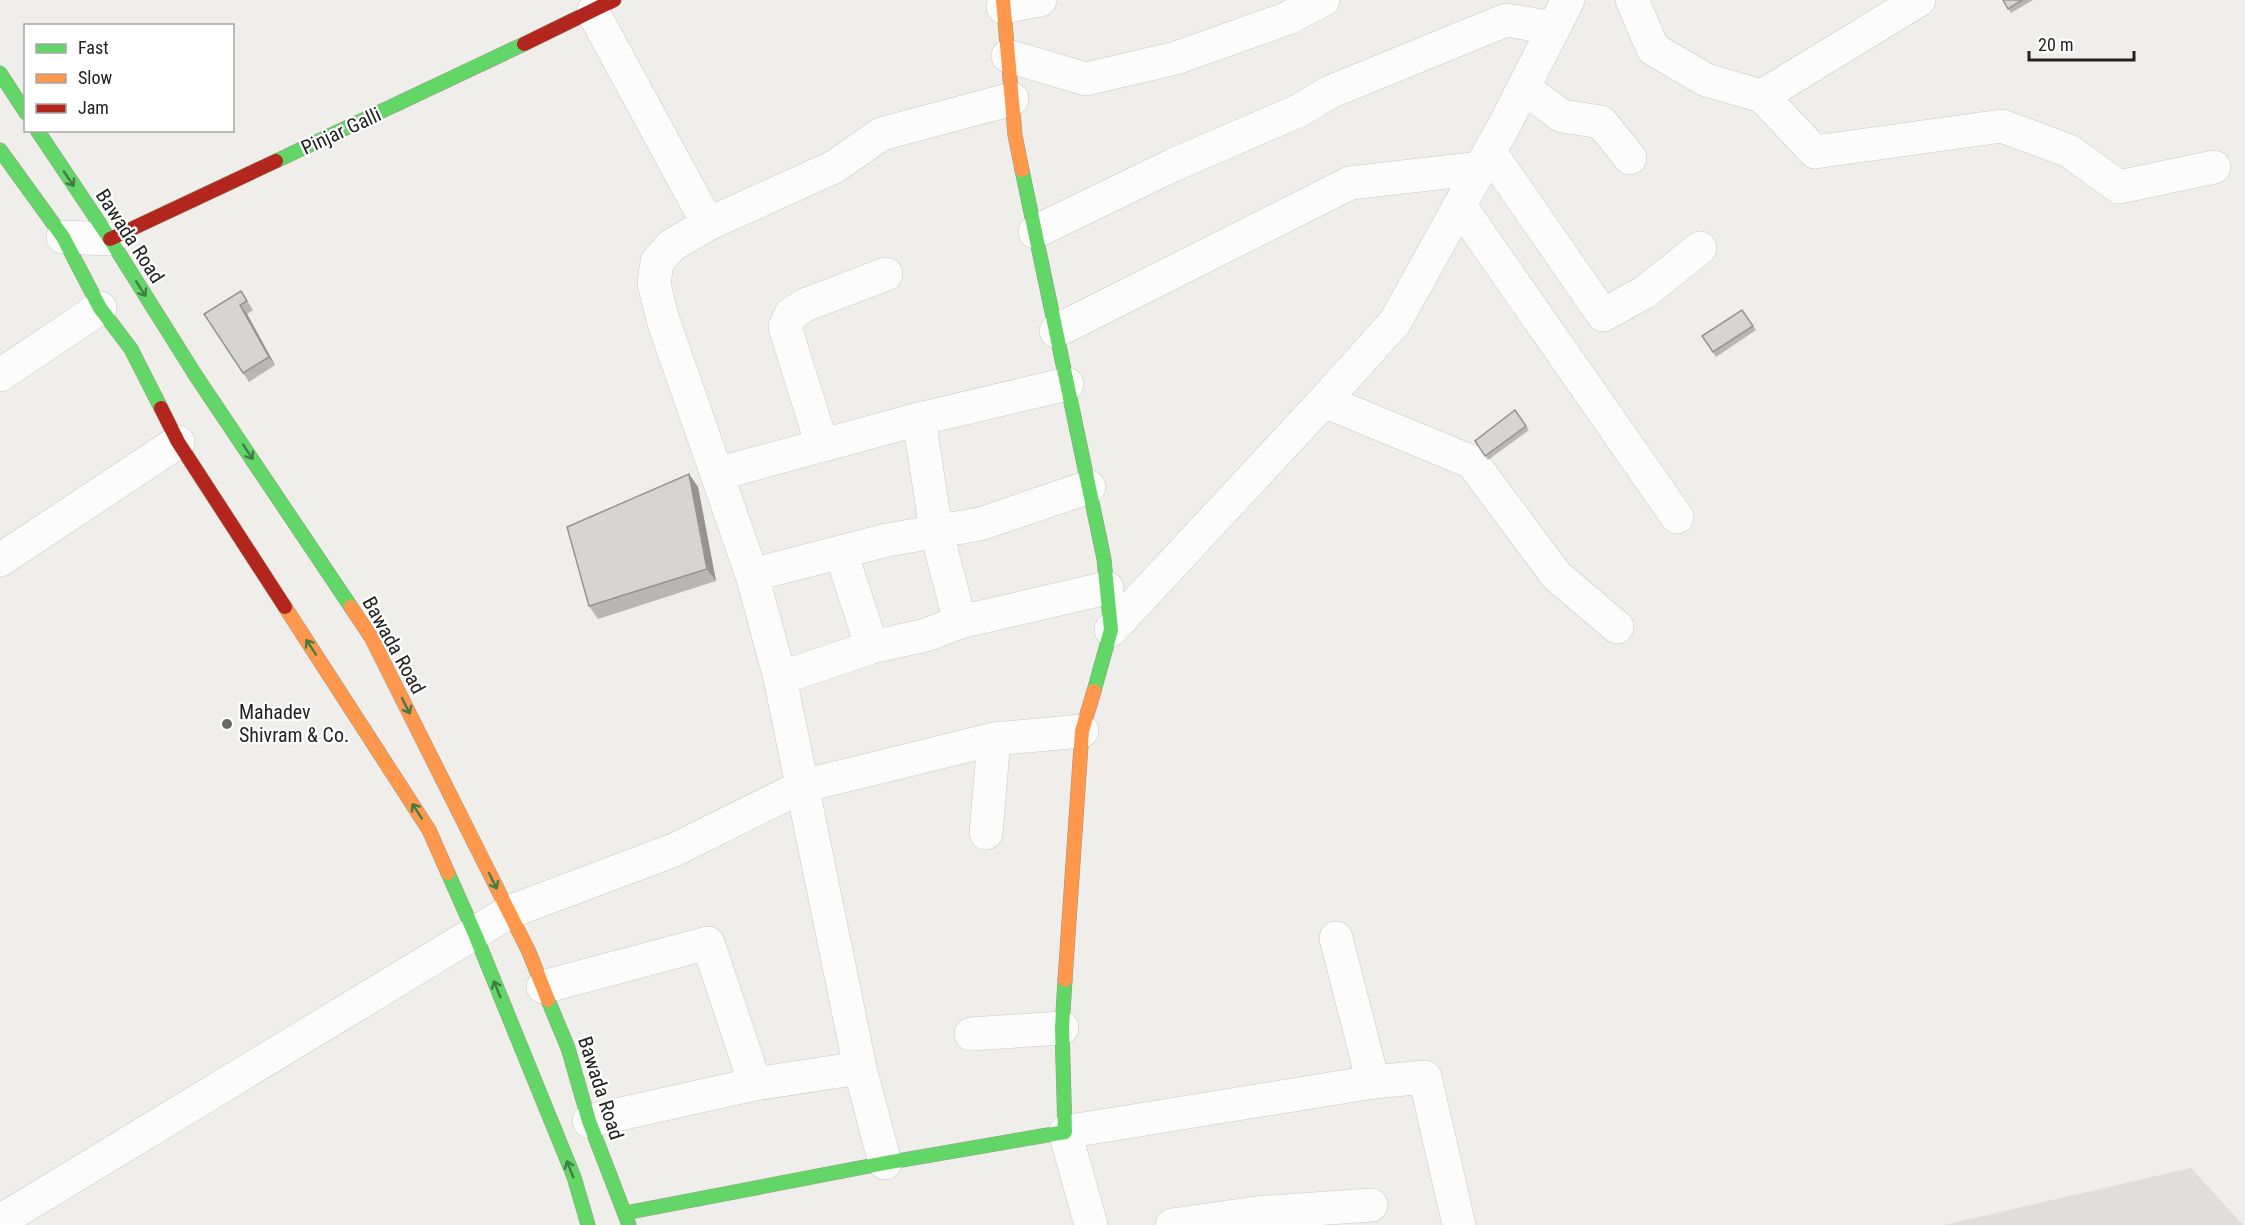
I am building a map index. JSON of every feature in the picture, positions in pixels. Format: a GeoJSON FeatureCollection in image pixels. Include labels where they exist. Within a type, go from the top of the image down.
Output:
{"type":"FeatureCollection","features":[{"type":"Feature","properties":{"kind":"main road"},"geometry":{"type":"LineString","coordinates":[[627,1219],[885,1163],[1065,1132],[1062,1028],[1082,731],[1111,630],[1104,559],[1015,135],[1003,3]]}},
{"type":"Feature","properties":{"kind":"main road","name":"Pinjar Galli"},"geometry":{"type":"LineString","coordinates":[[110,239],[604,6]]}},
{"type":"Feature","properties":{"kind":"main road"},"geometry":{"type":"LineString","coordinates":[[0,73],[24,110]]}},
{"type":"Feature","properties":{"kind":"main road","name":"Bawada Road"},"geometry":{"type":"LineString","coordinates":[[38,132],[110,239],[196,376],[371,637],[529,952],[568,1048],[589,1121],[627,1219]]}},
{"type":"Feature","properties":{"kind":"main road"},"geometry":{"type":"LineString","coordinates":[[0,150],[63,237],[100,308],[130,349],[178,442],[429,830],[475,934],[574,1177],[588,1225]]}},
{"type":"Feature","properties":{"kind":"street"},"geometry":{"type":"LineString","coordinates":[[1003,3],[1040,0]]}},
{"type":"Feature","properties":{"kind":"street"},"geometry":{"type":"LineString","coordinates":[[1008,56],[1086,79],[1176,58],[1288,18],[1323,0]]}},
{"type":"Feature","properties":{"kind":"street"},"geometry":{"type":"LineString","coordinates":[[1632,0],[1653,49],[1706,80],[1762,96],[1815,152],[2002,126],[2069,151],[2119,186],[2214,167]]}},
{"type":"Feature","properties":{"kind":"street"},"geometry":{"type":"LineString","coordinates":[[1762,96],[1919,0]]}},
{"type":"Feature","properties":{"kind":"street"},"geometry":{"type":"LineString","coordinates":[[604,6],[708,224]]}},
{"type":"Feature","properties":{"kind":"street"},"geometry":{"type":"LineString","coordinates":[[1111,630],[1395,322],[1524,88],[1561,14]]}},
{"type":"Feature","properties":{"kind":"street"},"geometry":{"type":"LineString","coordinates":[[1035,232],[1173,165],[1298,111],[1329,92],[1506,20],[1561,14]]}},
{"type":"Feature","properties":{"kind":"street"},"geometry":{"type":"LineString","coordinates":[[1524,88],[1562,116],[1601,122],[1630,158]]}},
{"type":"Feature","properties":{"kind":"street"},"geometry":{"type":"LineString","coordinates":[[885,1163],[860,1068],[780,678],[752,575],[663,321],[654,284],[657,262],[672,245],[708,224],[834,167],[881,134],[1012,99]]}},
{"type":"Feature","properties":{"kind":"street"},"geometry":{"type":"LineString","coordinates":[[1485,160],[1603,315],[1645,292],[1700,248]]}},
{"type":"Feature","properties":{"kind":"street"},"geometry":{"type":"LineString","coordinates":[[1056,331],[1350,183],[1485,160]]}},
{"type":"Feature","properties":{"kind":"street"},"geometry":{"type":"LineString","coordinates":[[1460,206],[1677,517]]}},
{"type":"Feature","properties":{"kind":"street","name":"Pinjar Galli"},"geometry":{"type":"LineString","coordinates":[[63,237],[110,239]]}},
{"type":"Feature","properties":{"kind":"street"},"geometry":{"type":"LineString","coordinates":[[822,445],[785,327],[791,314],[805,305],[886,274]]}},
{"type":"Feature","properties":{"kind":"street"},"geometry":{"type":"LineString","coordinates":[[0,375],[100,308]]}},
{"type":"Feature","properties":{"kind":"street"},"geometry":{"type":"LineString","coordinates":[[717,474],[919,419],[1067,384]]}},
{"type":"Feature","properties":{"kind":"street"},"geometry":{"type":"LineString","coordinates":[[1324,401],[1472,462],[1556,575],[1617,627]]}},
{"type":"Feature","properties":{"kind":"street"},"geometry":{"type":"LineString","coordinates":[[919,419],[936,530],[960,622]]}},
{"type":"Feature","properties":{"kind":"street"},"geometry":{"type":"LineString","coordinates":[[0,560],[178,442]]}},
{"type":"Feature","properties":{"kind":"street"},"geometry":{"type":"LineString","coordinates":[[752,575],[887,540],[980,524],[1089,487]]}},
{"type":"Feature","properties":{"kind":"street"},"geometry":{"type":"LineString","coordinates":[[841,553],[872,647]]}},
{"type":"Feature","properties":{"kind":"street"},"geometry":{"type":"LineString","coordinates":[[780,678],[872,647],[926,635],[960,622],[1107,588]]}},
{"type":"Feature","properties":{"kind":"street"},"geometry":{"type":"LineString","coordinates":[[0,1221],[509,912],[674,850],[803,786],[994,739],[1082,731]]}},
{"type":"Feature","properties":{"kind":"street"},"geometry":{"type":"LineString","coordinates":[[986,833],[994,739]]}},
{"type":"Feature","properties":{"kind":"street"},"geometry":{"type":"LineString","coordinates":[[1336,938],[1372,1082]]}},
{"type":"Feature","properties":{"kind":"street"},"geometry":{"type":"LineString","coordinates":[[543,987],[708,943],[755,1084]]}},
{"type":"Feature","properties":{"kind":"street"},"geometry":{"type":"LineString","coordinates":[[971,1034],[1062,1028]]}},
{"type":"Feature","properties":{"kind":"street"},"geometry":{"type":"LineString","coordinates":[[589,1121],[755,1084],[860,1068]]}},
{"type":"Feature","properties":{"kind":"street"},"geometry":{"type":"LineString","coordinates":[[1091,1225],[1065,1132],[1372,1082],[1425,1077],[1459,1225]]}},
{"type":"Feature","properties":{"kind":"street"},"geometry":{"type":"LineString","coordinates":[[1172,1225],[1256,1213],[1371,1205]]}},
{"type":"Feature","properties":{"kind":"shaded area"},"geometry":{"type":"Polygon","coordinates":[[[2191,1168],[2243,1225],[1944,1225],[2191,1168]]]}},
{"type":"Feature","properties":{"kind":"building"},"geometry":{"type":"Polygon","coordinates":[[[2003,0],[2022,0],[2008,9],[2003,0]]]}},
{"type":"Feature","properties":{"kind":"building"},"geometry":{"type":"Polygon","coordinates":[[[241,291],[247,301],[240,305],[269,357],[243,373],[204,314],[241,291]]]}},
{"type":"Feature","properties":{"kind":"building"},"geometry":{"type":"Polygon","coordinates":[[[1742,310],[1753,326],[1713,352],[1702,336],[1742,310]]]}},
{"type":"Feature","properties":{"kind":"building"},"geometry":{"type":"Polygon","coordinates":[[[1515,410],[1526,426],[1485,456],[1475,441],[1515,410]]]}},
{"type":"Feature","properties":{"kind":"building"},"geometry":{"type":"Polygon","coordinates":[[[689,474],[707,569],[589,606],[567,527],[689,474]]]}},
{"type":"Feature","properties":{"kind":"traffic: fast"},"geometry":{"type":"LineString","coordinates":[[276,161],[524,44]]}},
{"type":"Feature","properties":{"kind":"traffic: fast"},"geometry":{"type":"LineString","coordinates":[[0,73],[24,110]]}},
{"type":"Feature","properties":{"kind":"traffic: fast"},"geometry":{"type":"LineString","coordinates":[[38,132],[110,239],[196,376],[351,607]]}},
{"type":"Feature","properties":{"kind":"traffic: fast"},"geometry":{"type":"LineString","coordinates":[[0,150],[63,237],[100,308],[131,349],[161,408]]}},
{"type":"Feature","properties":{"kind":"traffic: fast"},"geometry":{"type":"LineString","coordinates":[[1022,170],[1104,559],[1111,630],[1094,691]]}},
{"type":"Feature","properties":{"kind":"traffic: fast"},"geometry":{"type":"LineString","coordinates":[[448,873],[574,1177],[588,1225]]}},
{"type":"Feature","properties":{"kind":"traffic: fast"},"geometry":{"type":"LineString","coordinates":[[625,1213],[885,1163],[1065,1132],[1062,1028],[1065,980]]}},
{"type":"Feature","properties":{"kind":"traffic: fast"},"geometry":{"type":"LineString","coordinates":[[548,1000],[568,1048],[589,1121],[629,1225]]}},
{"type":"Feature","properties":{"kind":"traffic: slow"},"geometry":{"type":"LineString","coordinates":[[1003,0],[1015,135],[1022,170]]}},
{"type":"Feature","properties":{"kind":"traffic: slow"},"geometry":{"type":"LineString","coordinates":[[285,607],[429,830],[448,873]]}},
{"type":"Feature","properties":{"kind":"traffic: slow"},"geometry":{"type":"LineString","coordinates":[[351,607],[371,637],[529,952],[548,1000]]}},
{"type":"Feature","properties":{"kind":"traffic: slow"},"geometry":{"type":"LineString","coordinates":[[1065,980],[1082,731],[1094,691]]}},
{"type":"Feature","properties":{"kind":"traffic: jam"},"geometry":{"type":"LineString","coordinates":[[524,44],[614,0]]}},
{"type":"Feature","properties":{"kind":"traffic: jam"},"geometry":{"type":"LineString","coordinates":[[110,239],[276,161]]}},
{"type":"Feature","properties":{"kind":"traffic: jam"},"geometry":{"type":"LineString","coordinates":[[161,408],[178,442],[285,607]]}},
{"type":"Feature","properties":{"kind":"place","name":"Mahadev Shivram & Co."},"geometry":{"type":"Point","coordinates":[227,724]}}]}
